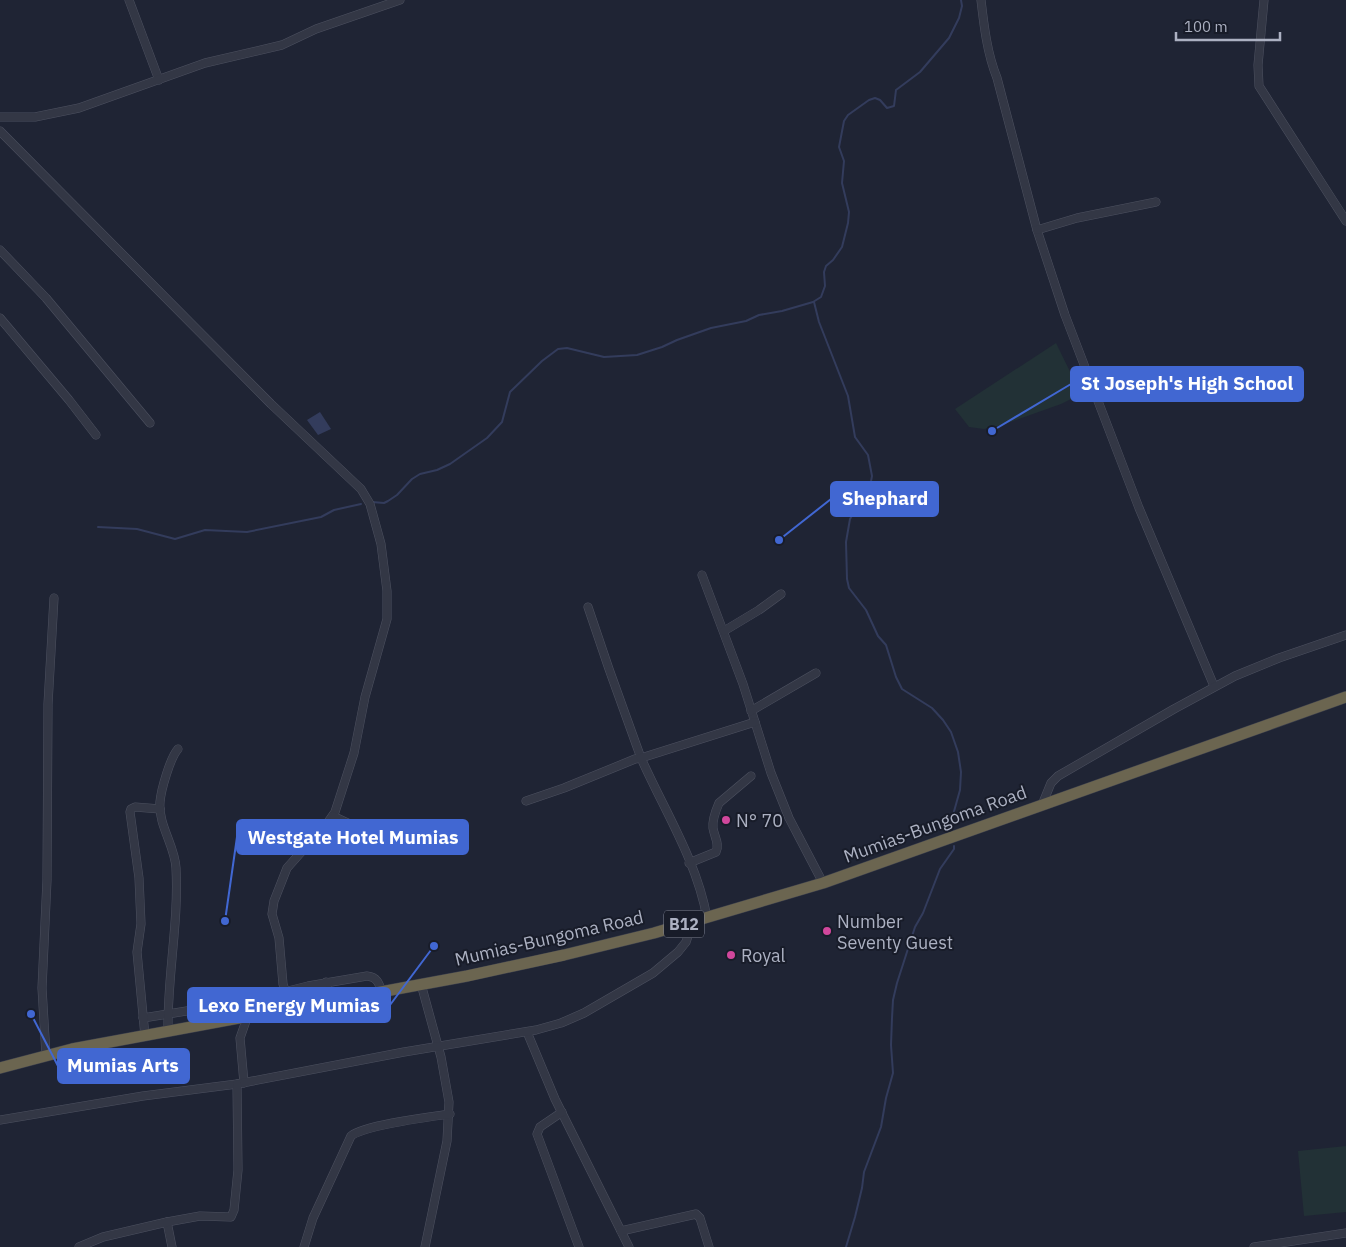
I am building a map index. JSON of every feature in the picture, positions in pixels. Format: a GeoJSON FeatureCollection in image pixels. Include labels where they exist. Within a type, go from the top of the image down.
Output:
{"type":"FeatureCollection","features":[{"type":"Feature","properties":{"kind":"highway","name":"Mumias-Bungoma Road"},"geometry":{"type":"LineString","coordinates":[[0,1068],[46,1055],[332,1002],[564,955],[707,918],[823,883],[1346,697]]}},
{"type":"Feature","properties":{"kind":"street"},"geometry":{"type":"LineString","coordinates":[[129,0],[158,80]]}},
{"type":"Feature","properties":{"kind":"street"},"geometry":{"type":"LineString","coordinates":[[0,117],[36,117],[79,108],[205,63],[282,45],[316,30],[400,0]]}},
{"type":"Feature","properties":{"kind":"street"},"geometry":{"type":"LineString","coordinates":[[980,0],[986,42],[1037,230],[1065,315],[1116,450],[1214,686]]}},
{"type":"Feature","properties":{"kind":"street"},"geometry":{"type":"LineString","coordinates":[[1264,0],[1258,65],[1259,86],[1346,221]]}},
{"type":"Feature","properties":{"kind":"street"},"geometry":{"type":"LineString","coordinates":[[0,131],[271,404],[361,488],[367,498],[382,544],[387,591],[387,618],[365,697],[354,753],[333,816],[287,868],[274,901],[272,914],[279,938],[280,970],[285,992],[286,1010]]}},
{"type":"Feature","properties":{"kind":"street"},"geometry":{"type":"LineString","coordinates":[[1037,230],[1077,218],[1156,202]]}},
{"type":"Feature","properties":{"kind":"street"},"geometry":{"type":"LineString","coordinates":[[0,250],[46,298],[150,423]]}},
{"type":"Feature","properties":{"kind":"street"},"geometry":{"type":"LineString","coordinates":[[0,318],[96,435]]}},
{"type":"Feature","properties":{"kind":"street"},"geometry":{"type":"LineString","coordinates":[[702,575],[724,631],[771,773],[785,809],[823,883]]}},
{"type":"Feature","properties":{"kind":"street"},"geometry":{"type":"LineString","coordinates":[[724,631],[781,594]]}},
{"type":"Feature","properties":{"kind":"street"},"geometry":{"type":"LineString","coordinates":[[46,1055],[42,988],[47,880],[48,704],[54,598]]}},
{"type":"Feature","properties":{"kind":"street"},"geometry":{"type":"LineString","coordinates":[[588,607],[641,758],[680,838],[700,890],[707,918]]}},
{"type":"Feature","properties":{"kind":"street"},"geometry":{"type":"LineString","coordinates":[[1042,805],[1051,783],[1058,776],[1214,686],[1254,667],[1346,635]]}},
{"type":"Feature","properties":{"kind":"street"},"geometry":{"type":"LineString","coordinates":[[751,711],[816,673]]}},
{"type":"Feature","properties":{"kind":"street"},"geometry":{"type":"LineString","coordinates":[[526,801],[564,788],[635,759],[755,722]]}},
{"type":"Feature","properties":{"kind":"street"},"geometry":{"type":"LineString","coordinates":[[168,1032],[176,911],[176,868],[160,808],[172,759],[178,749]]}},
{"type":"Feature","properties":{"kind":"street"},"geometry":{"type":"LineString","coordinates":[[689,863],[716,852],[718,846],[713,823],[719,803],[751,776]]}},
{"type":"Feature","properties":{"kind":"street"},"geometry":{"type":"LineString","coordinates":[[145,1036],[137,952],[141,928],[139,890],[130,812],[135,807],[160,808]]}},
{"type":"Feature","properties":{"kind":"street"},"geometry":{"type":"LineString","coordinates":[[333,816],[348,823],[363,839]]}},
{"type":"Feature","properties":{"kind":"street"},"geometry":{"type":"LineString","coordinates":[[0,1120],[143,1096],[241,1084],[404,1052],[527,1032],[561,1023],[584,1013],[653,973],[678,952],[686,942],[689,933],[688,923]]}},
{"type":"Feature","properties":{"kind":"street"},"geometry":{"type":"LineString","coordinates":[[143,1018],[249,1001],[326,982],[373,977],[378,980],[382,992]]}},
{"type":"Feature","properties":{"kind":"street"},"geometry":{"type":"LineString","coordinates":[[326,982],[332,1002]]}},
{"type":"Feature","properties":{"kind":"street"},"geometry":{"type":"LineString","coordinates":[[420,984],[443,1068],[450,1114],[425,1247]]}},
{"type":"Feature","properties":{"kind":"street"},"geometry":{"type":"LineString","coordinates":[[276,994],[286,1010]]}},
{"type":"Feature","properties":{"kind":"street"},"geometry":{"type":"LineString","coordinates":[[79,1247],[103,1237],[168,1222],[200,1216],[229,1218],[232,1216],[238,1170],[241,1084],[240,1038],[250,1017],[249,1001]]}},
{"type":"Feature","properties":{"kind":"street"},"geometry":{"type":"LineString","coordinates":[[227,1004],[229,1021]]}},
{"type":"Feature","properties":{"kind":"street"},"geometry":{"type":"LineString","coordinates":[[199,1009],[201,1026]]}},
{"type":"Feature","properties":{"kind":"street"},"geometry":{"type":"LineString","coordinates":[[527,1032],[543,1073],[629,1247]]}},
{"type":"Feature","properties":{"kind":"street"},"geometry":{"type":"LineString","coordinates":[[562,1112],[540,1127],[537,1134],[579,1247]]}},
{"type":"Feature","properties":{"kind":"street"},"geometry":{"type":"LineString","coordinates":[[304,1247],[313,1218],[351,1136],[364,1130],[389,1124],[450,1114]]}},
{"type":"Feature","properties":{"kind":"street"},"geometry":{"type":"LineString","coordinates":[[621,1231],[696,1214],[700,1218],[709,1247]]}},
{"type":"Feature","properties":{"kind":"street"},"geometry":{"type":"LineString","coordinates":[[168,1222],[172,1247]]}},
{"type":"Feature","properties":{"kind":"street"},"geometry":{"type":"LineString","coordinates":[[1254,1247],[1346,1233]]}},
{"type":"Feature","properties":{"kind":"shaded area"},"geometry":{"type":"Polygon","coordinates":[[[1056,343],[1081,394],[1061,404],[1002,425],[984,429],[969,427],[955,409],[1056,343]]]}},
{"type":"Feature","properties":{"kind":"shaded area"},"geometry":{"type":"Polygon","coordinates":[[[1346,1146],[1346,1212],[1304,1216],[1298,1151],[1346,1146]]]}},
{"type":"Feature","properties":{"kind":"water"},"geometry":{"type":"Polygon","coordinates":[[[320,412],[331,429],[318,435],[307,420],[320,412]]]}},
{"type":"Feature","properties":{"kind":"waterway"},"geometry":{"type":"LineString","coordinates":[[372,502],[384,503],[388,501],[397,495],[412,479],[420,474],[437,470],[450,464],[487,438],[502,422],[510,392],[542,361],[558,349],[567,348],[604,357],[637,355],[711,328],[782,311],[813,302],[821,297],[825,286],[824,272],[826,266],[842,247],[848,223],[849,212],[842,183],[844,161],[839,147],[844,121],[848,115],[869,100],[875,98],[880,100],[887,108],[894,106],[896,90],[920,72],[949,38],[959,18],[962,6],[961,0]]}},
{"type":"Feature","properties":{"kind":"waterway"},"geometry":{"type":"LineString","coordinates":[[814,302],[819,322],[848,396],[855,437],[868,455],[872,476],[868,497],[860,502],[850,519],[846,542],[849,588],[866,610],[878,636],[886,645],[896,677],[902,689],[932,708],[951,732],[958,752],[961,772],[960,790],[949,827]]}},
{"type":"Feature","properties":{"kind":"waterway"},"geometry":{"type":"LineString","coordinates":[[98,527],[137,529],[175,539],[205,530],[247,532],[321,517],[334,510],[361,504]]}},
{"type":"Feature","properties":{"kind":"waterway"},"geometry":{"type":"LineString","coordinates":[[846,1247],[862,1188],[864,1172],[881,1127],[893,1073],[892,1018],[893,1000],[897,983],[915,927],[923,913],[940,869],[954,849],[954,846]]}},
{"type":"Feature","properties":{"kind":"place","name":"St Joseph's High School"},"geometry":{"type":"Point","coordinates":[992,431]}},
{"type":"Feature","properties":{"kind":"place","name":"Shephard"},"geometry":{"type":"Point","coordinates":[779,540]}},
{"type":"Feature","properties":{"kind":"place","name":"N° 70"},"geometry":{"type":"Point","coordinates":[726,820]}},
{"type":"Feature","properties":{"kind":"place","name":"Westgate Hotel Mumias"},"geometry":{"type":"Point","coordinates":[225,921]}},
{"type":"Feature","properties":{"kind":"place","name":"Number Seventy Guest"},"geometry":{"type":"Point","coordinates":[827,931]}},
{"type":"Feature","properties":{"kind":"place","name":"Lexo Energy Mumias"},"geometry":{"type":"Point","coordinates":[434,946]}},
{"type":"Feature","properties":{"kind":"place","name":"Royal"},"geometry":{"type":"Point","coordinates":[731,955]}},
{"type":"Feature","properties":{"kind":"place","name":"Mumias Arts"},"geometry":{"type":"Point","coordinates":[31,1014]}}]}
